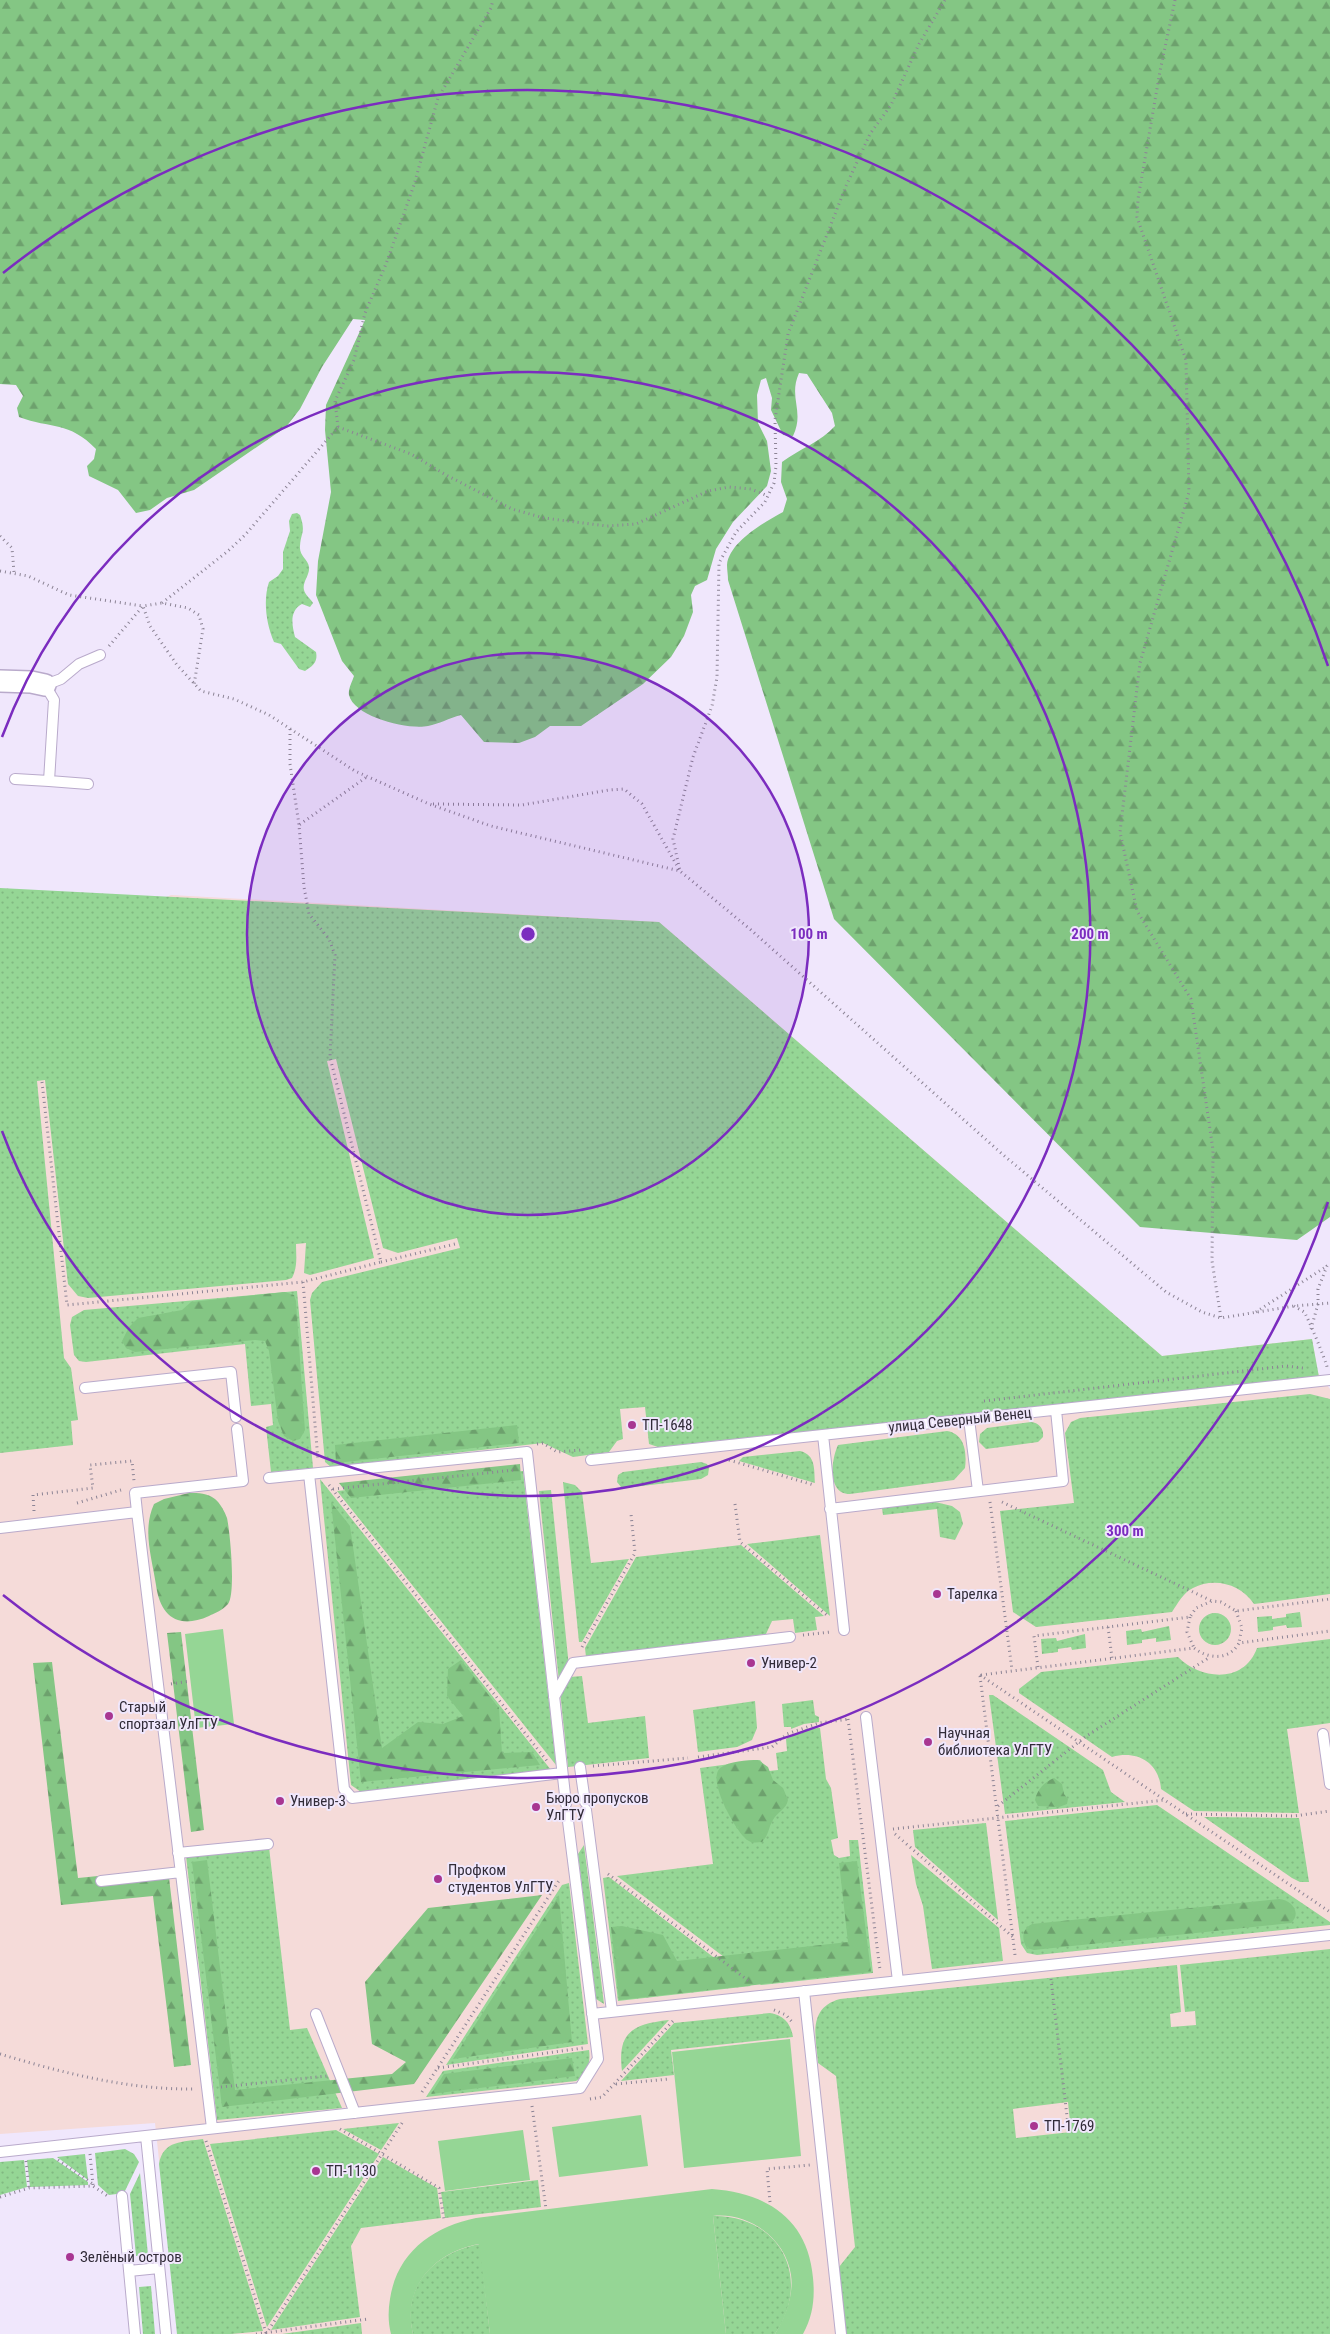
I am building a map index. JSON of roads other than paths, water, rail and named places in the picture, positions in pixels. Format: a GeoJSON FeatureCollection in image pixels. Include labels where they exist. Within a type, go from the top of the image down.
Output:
{"type":"FeatureCollection","features":[{"type":"Feature","properties":{"kind":"street"},"geometry":{"type":"LineString","coordinates":[[0,681],[31,682],[45,685]]}},
{"type":"Feature","properties":{"kind":"lane"},"geometry":{"type":"LineString","coordinates":[[49,781],[54,700],[45,685],[60,679],[80,664],[100,655]]}},
{"type":"Feature","properties":{"kind":"lane"},"geometry":{"type":"LineString","coordinates":[[15,778],[88,784]]}},
{"type":"Feature","properties":{"kind":"lane"},"geometry":{"type":"LineString","coordinates":[[85,1388],[231,1372],[236,1418]]}},
{"type":"Feature","properties":{"kind":"lane","name":"улица Северный Венец"},"geometry":{"type":"LineString","coordinates":[[591,1460],[1329,1380]]}},
{"type":"Feature","properties":{"kind":"lane"},"geometry":{"type":"LineString","coordinates":[[830,1509],[1063,1481],[1056,1410]]}},
{"type":"Feature","properties":{"kind":"lane"},"geometry":{"type":"LineString","coordinates":[[970,1419],[978,1491]]}},
{"type":"Feature","properties":{"kind":"lane"},"geometry":{"type":"LineString","coordinates":[[207,2129],[207,2089],[135,1492],[243,1481],[237,1429]]}},
{"type":"Feature","properties":{"kind":"lane"},"geometry":{"type":"LineString","coordinates":[[823,1435],[844,1630]]}},
{"type":"Feature","properties":{"kind":"lane"},"geometry":{"type":"LineString","coordinates":[[0,2152],[580,2088],[598,2060],[566,1809],[527,1452],[269,1478]]}},
{"type":"Feature","properties":{"kind":"lane"},"geometry":{"type":"LineString","coordinates":[[314,1474],[344,1789],[352,1798],[562,1772]]}},
{"type":"Feature","properties":{"kind":"lane"},"geometry":{"type":"LineString","coordinates":[[0,1528],[137,1512]]}},
{"type":"Feature","properties":{"kind":"lane"},"geometry":{"type":"LineString","coordinates":[[554,1698],[573,1663],[790,1637]]}},
{"type":"Feature","properties":{"kind":"lane"},"geometry":{"type":"LineString","coordinates":[[866,1717],[898,1981]]}},
{"type":"Feature","properties":{"kind":"lane"},"geometry":{"type":"LineString","coordinates":[[1323,1734],[1330,1784]]}},
{"type":"Feature","properties":{"kind":"lane"},"geometry":{"type":"LineString","coordinates":[[580,1767],[612,2011]]}},
{"type":"Feature","properties":{"kind":"lane"},"geometry":{"type":"LineString","coordinates":[[178,1853],[268,1844]]}},
{"type":"Feature","properties":{"kind":"lane"},"geometry":{"type":"LineString","coordinates":[[101,1881],[181,1872]]}},
{"type":"Feature","properties":{"kind":"lane"},"geometry":{"type":"LineString","coordinates":[[592,2014],[1330,1935]]}},
{"type":"Feature","properties":{"kind":"lane"},"geometry":{"type":"LineString","coordinates":[[804,1991],[841,2334]]}},
{"type":"Feature","properties":{"kind":"lane"},"geometry":{"type":"LineString","coordinates":[[316,2014],[355,2113]]}},
{"type":"Feature","properties":{"kind":"lane"},"geometry":{"type":"LineString","coordinates":[[146,2136],[166,2334]]}},
{"type":"Feature","properties":{"kind":"lane"},"geometry":{"type":"LineString","coordinates":[[122,2196],[135,2334]]}},
{"type":"Feature","properties":{"kind":"lane"},"geometry":{"type":"LineString","coordinates":[[129,2271],[159,2268]]}},
{"type":"Feature","properties":{"kind":"place","name":"ТП-1648"},"geometry":{"type":"Point","coordinates":[632,1425]}},
{"type":"Feature","properties":{"kind":"place","name":"Тарелка"},"geometry":{"type":"Point","coordinates":[937,1594]}},
{"type":"Feature","properties":{"kind":"place","name":"Универ-2"},"geometry":{"type":"Point","coordinates":[751,1663]}},
{"type":"Feature","properties":{"kind":"place","name":"Старый спортзал УлГТУ"},"geometry":{"type":"Point","coordinates":[109,1716]}},
{"type":"Feature","properties":{"kind":"place","name":"Научная библиотека УлГТУ"},"geometry":{"type":"Point","coordinates":[928,1742]}},
{"type":"Feature","properties":{"kind":"place","name":"Универ-3"},"geometry":{"type":"Point","coordinates":[280,1801]}},
{"type":"Feature","properties":{"kind":"place","name":"Бюро пропусков УлГТУ"},"geometry":{"type":"Point","coordinates":[536,1807]}},
{"type":"Feature","properties":{"kind":"place","name":"Профком студентов УлГТУ"},"geometry":{"type":"Point","coordinates":[438,1879]}},
{"type":"Feature","properties":{"kind":"place","name":"ТП-1769"},"geometry":{"type":"Point","coordinates":[1034,2126]}},
{"type":"Feature","properties":{"kind":"place","name":"ТП-1130"},"geometry":{"type":"Point","coordinates":[316,2171]}},
{"type":"Feature","properties":{"kind":"place","name":"Зелёный остров"},"geometry":{"type":"Point","coordinates":[70,2257]}}]}
